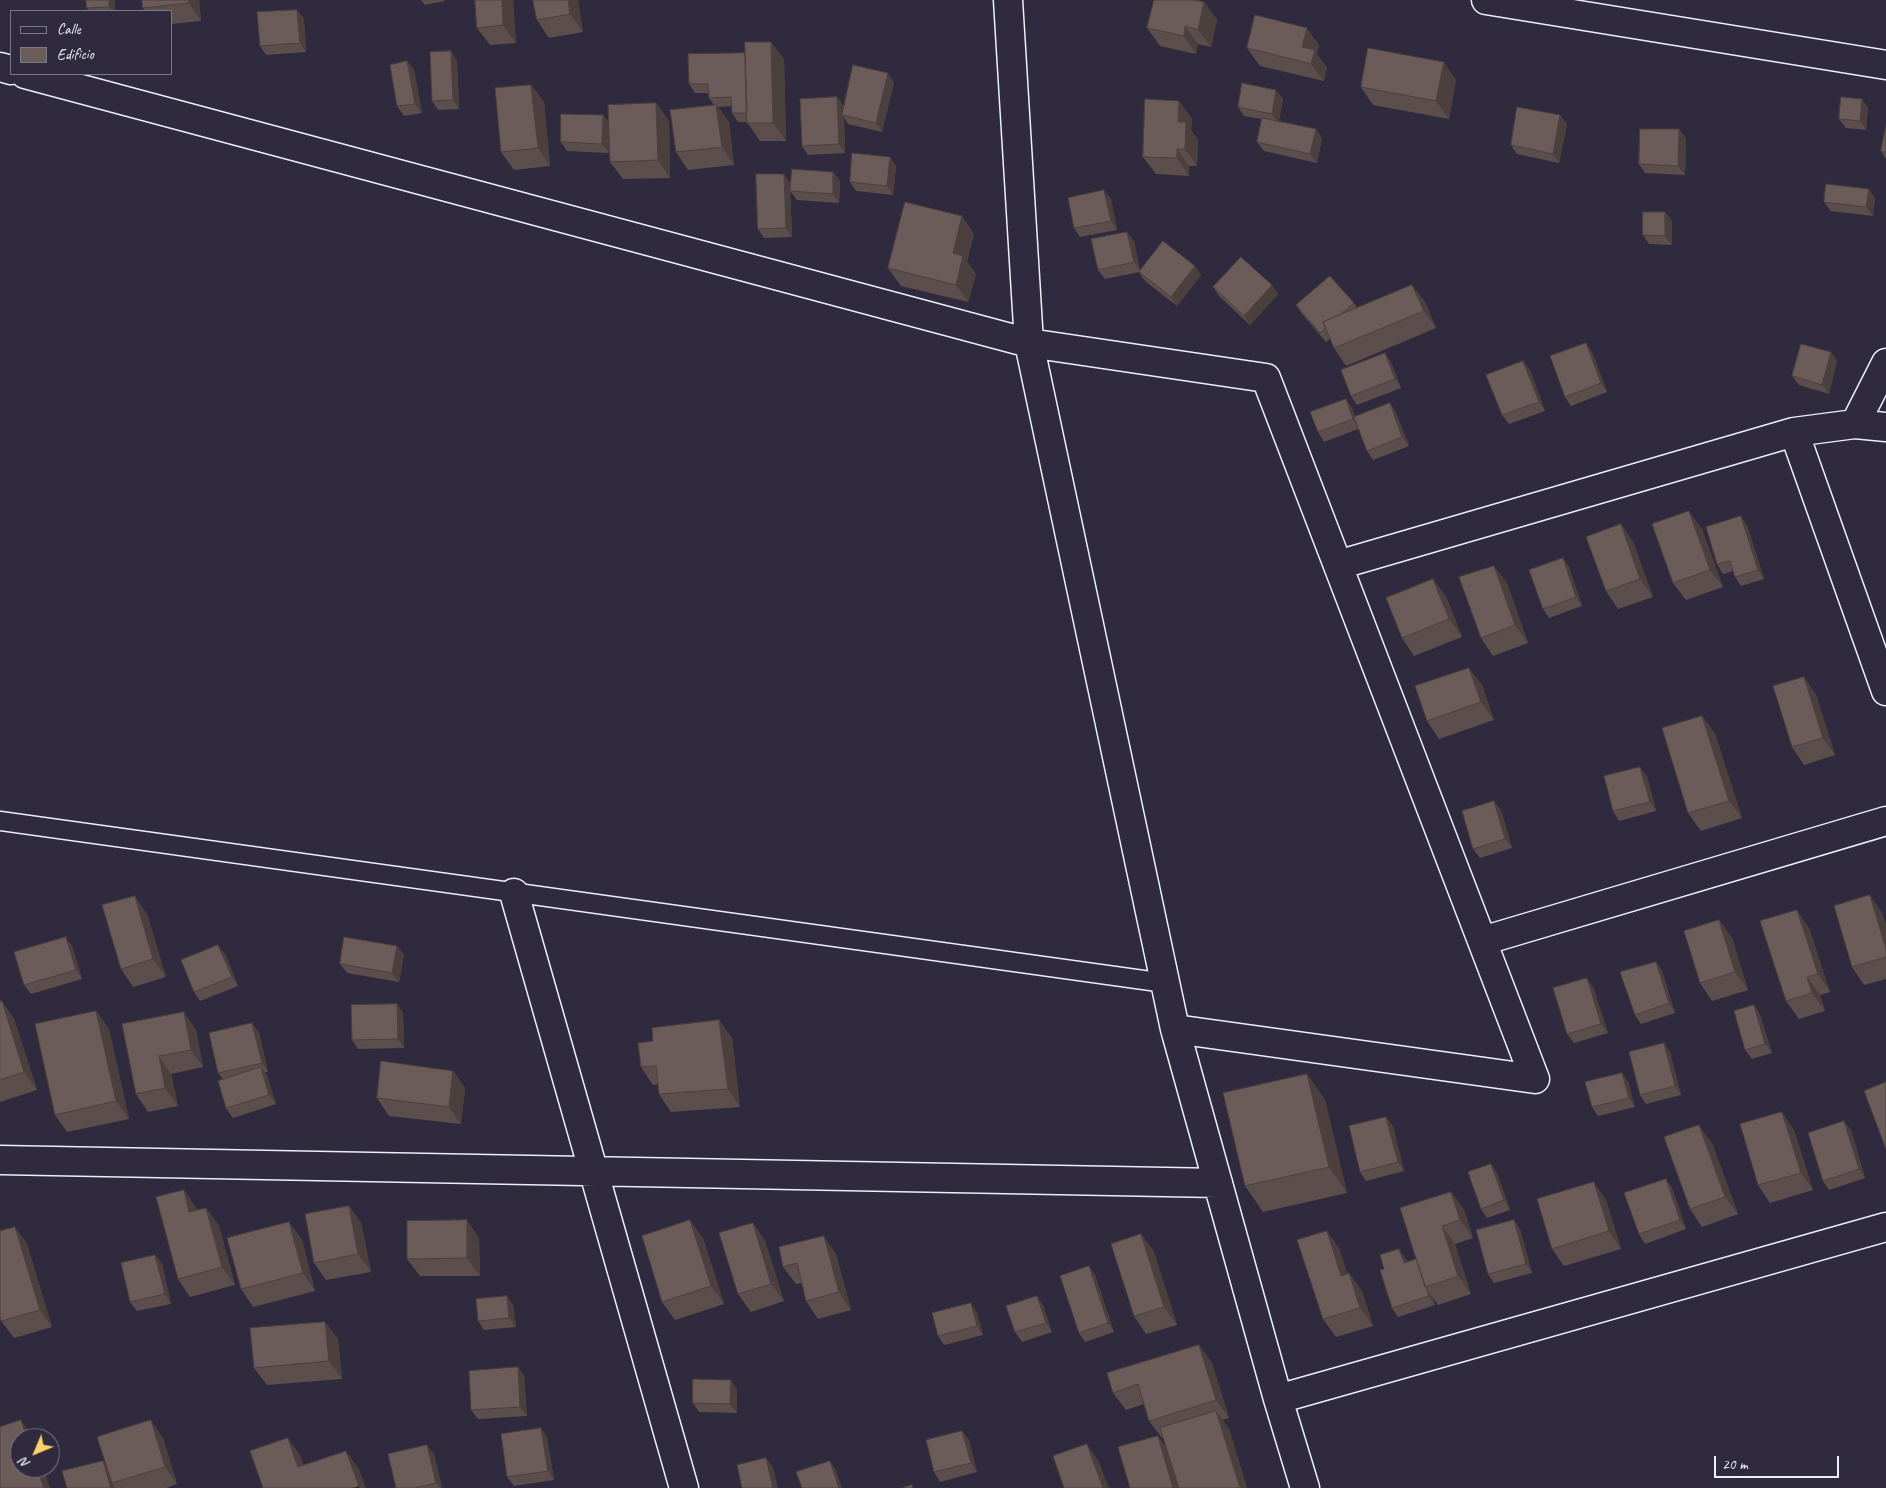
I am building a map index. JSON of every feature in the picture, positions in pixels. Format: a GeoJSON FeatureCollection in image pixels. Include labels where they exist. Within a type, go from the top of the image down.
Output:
{"type":"FeatureCollection","features":[{"type":"Feature","properties":{"kind":"street"},"geometry":{"type":"LineString","coordinates":[[1008,0],[1029,343],[1175,1029],[1305,1488]]}},
{"type":"Feature","properties":{"kind":"street"},"geometry":{"type":"LineString","coordinates":[[1486,0],[1886,65]]}},
{"type":"Feature","properties":{"kind":"street"},"geometry":{"type":"LineString","coordinates":[[29,75],[1029,343],[1266,378],[1535,1079],[1175,1029]]}},
{"type":"Feature","properties":{"kind":"street"},"geometry":{"type":"LineString","coordinates":[[1856,424],[1886,363]]}},
{"type":"Feature","properties":{"kind":"street"},"geometry":{"type":"LineString","coordinates":[[1338,565],[1794,432],[1856,424],[1886,427]]}},
{"type":"Feature","properties":{"kind":"street"},"geometry":{"type":"LineString","coordinates":[[1794,432],[1886,691]]}},
{"type":"Feature","properties":{"kind":"street"},"geometry":{"type":"LineString","coordinates":[[1482,941],[1886,821]]}},
{"type":"Feature","properties":{"kind":"street"},"geometry":{"type":"LineString","coordinates":[[514,893],[684,1488]]}},
{"type":"Feature","properties":{"kind":"street"},"geometry":{"type":"LineString","coordinates":[[0,1160],[1218,1183]]}},
{"type":"Feature","properties":{"kind":"street"},"geometry":{"type":"LineString","coordinates":[[1278,1398],[1886,1227]]}},
{"type":"Feature","properties":{"kind":"lane"},"geometry":{"type":"LineString","coordinates":[[0,820],[1165,983]]}},
{"type":"Feature","properties":{"kind":"building"},"geometry":{"type":"Polygon","coordinates":[[[86,0],[109,0],[109,7],[87,8],[86,0]]]}},
{"type":"Feature","properties":{"kind":"building"},"geometry":{"type":"Polygon","coordinates":[[[142,0],[188,0],[189,3],[143,8],[142,0]]]}},
{"type":"Feature","properties":{"kind":"building"},"geometry":{"type":"Polygon","coordinates":[[[475,0],[502,0],[503,25],[477,28],[475,0]]]}},
{"type":"Feature","properties":{"kind":"building"},"geometry":{"type":"Polygon","coordinates":[[[533,0],[568,0],[570,14],[537,20],[533,0]]]}},
{"type":"Feature","properties":{"kind":"building"},"geometry":{"type":"Polygon","coordinates":[[[1154,0],[1193,0],[1204,2],[1198,30],[1185,26],[1184,36],[1147,28],[1154,0]]]}},
{"type":"Feature","properties":{"kind":"building"},"geometry":{"type":"Polygon","coordinates":[[[297,10],[300,43],[260,46],[257,12],[297,10]]]}},
{"type":"Feature","properties":{"kind":"building"},"geometry":{"type":"Polygon","coordinates":[[[1255,15],[1307,28],[1302,47],[1315,50],[1311,64],[1247,48],[1255,15]]]}},
{"type":"Feature","properties":{"kind":"building"},"geometry":{"type":"Polygon","coordinates":[[[745,42],[771,42],[773,123],[747,123],[745,42]]]}},
{"type":"Feature","properties":{"kind":"building"},"geometry":{"type":"Polygon","coordinates":[[[1368,48],[1444,62],[1436,101],[1361,87],[1368,48]]]}},
{"type":"Feature","properties":{"kind":"building"},"geometry":{"type":"Polygon","coordinates":[[[451,51],[453,100],[432,101],[430,52],[451,51]]]}},
{"type":"Feature","properties":{"kind":"building"},"geometry":{"type":"Polygon","coordinates":[[[745,53],[747,113],[732,113],[731,97],[709,98],[708,84],[689,84],[688,54],[745,53]]]}},
{"type":"Feature","properties":{"kind":"building"},"geometry":{"type":"Polygon","coordinates":[[[407,61],[415,104],[397,106],[390,65],[407,61]]]}},
{"type":"Feature","properties":{"kind":"building"},"geometry":{"type":"Polygon","coordinates":[[[853,65],[888,73],[876,123],[842,115],[853,65]]]}},
{"type":"Feature","properties":{"kind":"building"},"geometry":{"type":"Polygon","coordinates":[[[1242,83],[1276,90],[1272,114],[1238,107],[1242,83]]]}},
{"type":"Feature","properties":{"kind":"building"},"geometry":{"type":"Polygon","coordinates":[[[531,85],[538,148],[501,152],[495,88],[531,85]]]}},
{"type":"Feature","properties":{"kind":"building"},"geometry":{"type":"Polygon","coordinates":[[[837,97],[839,144],[802,146],[800,99],[837,97]]]}},
{"type":"Feature","properties":{"kind":"building"},"geometry":{"type":"Polygon","coordinates":[[[1841,97],[1862,99],[1860,121],[1839,119],[1841,97]]]}},
{"type":"Feature","properties":{"kind":"building"},"geometry":{"type":"Polygon","coordinates":[[[1145,99],[1179,101],[1178,122],[1186,122],[1185,149],[1177,149],[1177,158],[1143,157],[1145,99]]]}},
{"type":"Feature","properties":{"kind":"building"},"geometry":{"type":"Polygon","coordinates":[[[656,103],[658,160],[610,162],[608,105],[656,103]]]}},
{"type":"Feature","properties":{"kind":"building"},"geometry":{"type":"Polygon","coordinates":[[[716,105],[722,147],[676,152],[670,110],[716,105]]]}},
{"type":"Feature","properties":{"kind":"building"},"geometry":{"type":"Polygon","coordinates":[[[1517,107],[1560,115],[1553,154],[1511,145],[1517,107]]]}},
{"type":"Feature","properties":{"kind":"building"},"geometry":{"type":"Polygon","coordinates":[[[561,114],[603,115],[602,144],[561,142],[561,114]]]}},
{"type":"Feature","properties":{"kind":"building"},"geometry":{"type":"Polygon","coordinates":[[[1262,118],[1316,129],[1310,154],[1257,142],[1262,118]]]}},
{"type":"Feature","properties":{"kind":"building"},"geometry":{"type":"Polygon","coordinates":[[[1886,125],[1886,153],[1881,151],[1886,125]]]}},
{"type":"Feature","properties":{"kind":"building"},"geometry":{"type":"Polygon","coordinates":[[[1640,129],[1679,129],[1678,166],[1639,164],[1640,129]]]}},
{"type":"Feature","properties":{"kind":"building"},"geometry":{"type":"Polygon","coordinates":[[[852,153],[890,157],[887,186],[850,182],[852,153]]]}},
{"type":"Feature","properties":{"kind":"building"},"geometry":{"type":"Polygon","coordinates":[[[792,169],[833,172],[833,194],[790,191],[792,169]]]}},
{"type":"Feature","properties":{"kind":"building"},"geometry":{"type":"Polygon","coordinates":[[[756,174],[784,174],[786,228],[758,229],[756,174]]]}},
{"type":"Feature","properties":{"kind":"building"},"geometry":{"type":"Polygon","coordinates":[[[1826,184],[1869,189],[1866,207],[1824,202],[1826,184]]]}},
{"type":"Feature","properties":{"kind":"building"},"geometry":{"type":"Polygon","coordinates":[[[1104,190],[1111,221],[1074,228],[1068,198],[1104,190]]]}},
{"type":"Feature","properties":{"kind":"building"},"geometry":{"type":"Polygon","coordinates":[[[905,202],[962,216],[953,253],[963,256],[956,285],[888,268],[905,202]]]}},
{"type":"Feature","properties":{"kind":"building"},"geometry":{"type":"Polygon","coordinates":[[[1643,212],[1665,212],[1665,236],[1643,235],[1643,212]]]}},
{"type":"Feature","properties":{"kind":"building"},"geometry":{"type":"Polygon","coordinates":[[[1127,232],[1134,262],[1098,270],[1091,239],[1127,232]]]}},
{"type":"Feature","properties":{"kind":"building"},"geometry":{"type":"Polygon","coordinates":[[[1163,241],[1195,266],[1171,297],[1139,272],[1163,241]]]}},
{"type":"Feature","properties":{"kind":"building"},"geometry":{"type":"Polygon","coordinates":[[[1241,257],[1272,285],[1244,316],[1213,287],[1241,257]]]}},
{"type":"Feature","properties":{"kind":"building"},"geometry":{"type":"Polygon","coordinates":[[[1330,276],[1354,303],[1341,314],[1323,322],[1325,328],[1320,333],[1296,305],[1330,276]]]}},
{"type":"Feature","properties":{"kind":"building"},"geometry":{"type":"Polygon","coordinates":[[[1412,285],[1424,311],[1334,348],[1323,322],[1412,285]]]}},
{"type":"Feature","properties":{"kind":"building"},"geometry":{"type":"Polygon","coordinates":[[[1586,343],[1601,383],[1565,397],[1550,356],[1586,343]]]}},
{"type":"Feature","properties":{"kind":"building"},"geometry":{"type":"Polygon","coordinates":[[[1801,344],[1831,352],[1822,385],[1792,376],[1801,344]]]}},
{"type":"Feature","properties":{"kind":"building"},"geometry":{"type":"Polygon","coordinates":[[[1385,353],[1395,379],[1351,396],[1341,370],[1385,353]]]}},
{"type":"Feature","properties":{"kind":"building"},"geometry":{"type":"Polygon","coordinates":[[[1523,361],[1539,402],[1502,415],[1486,375],[1523,361]]]}},
{"type":"Feature","properties":{"kind":"building"},"geometry":{"type":"Polygon","coordinates":[[[1346,399],[1353,419],[1318,432],[1310,412],[1346,399]]]}},
{"type":"Feature","properties":{"kind":"building"},"geometry":{"type":"Polygon","coordinates":[[[1390,403],[1402,437],[1367,451],[1354,417],[1390,403]]]}},
{"type":"Feature","properties":{"kind":"building"},"geometry":{"type":"Polygon","coordinates":[[[1689,511],[1710,570],[1673,583],[1652,524],[1689,511]]]}},
{"type":"Feature","properties":{"kind":"building"},"geometry":{"type":"Polygon","coordinates":[[[1741,516],[1758,570],[1735,577],[1730,561],[1717,564],[1706,527],[1741,516]]]}},
{"type":"Feature","properties":{"kind":"building"},"geometry":{"type":"Polygon","coordinates":[[[1621,524],[1640,579],[1606,591],[1586,537],[1621,524]]]}},
{"type":"Feature","properties":{"kind":"building"},"geometry":{"type":"Polygon","coordinates":[[[1563,558],[1576,597],[1543,609],[1529,570],[1563,558]]]}},
{"type":"Feature","properties":{"kind":"building"},"geometry":{"type":"Polygon","coordinates":[[[1494,566],[1515,625],[1481,638],[1459,577],[1494,566]]]}},
{"type":"Feature","properties":{"kind":"building"},"geometry":{"type":"Polygon","coordinates":[[[1433,579],[1449,619],[1402,638],[1386,598],[1433,579]]]}},
{"type":"Feature","properties":{"kind":"building"},"geometry":{"type":"Polygon","coordinates":[[[1469,668],[1481,702],[1427,721],[1415,686],[1469,668]]]}},
{"type":"Feature","properties":{"kind":"building"},"geometry":{"type":"Polygon","coordinates":[[[1804,677],[1823,738],[1792,747],[1773,686],[1804,677]]]}},
{"type":"Feature","properties":{"kind":"building"},"geometry":{"type":"Polygon","coordinates":[[[1702,716],[1729,801],[1688,813],[1662,728],[1702,716]]]}},
{"type":"Feature","properties":{"kind":"building"},"geometry":{"type":"Polygon","coordinates":[[[1640,767],[1650,802],[1613,811],[1604,776],[1640,767]]]}},
{"type":"Feature","properties":{"kind":"building"},"geometry":{"type":"Polygon","coordinates":[[[1494,801],[1505,839],[1473,849],[1462,811],[1494,801]]]}},
{"type":"Feature","properties":{"kind":"building"},"geometry":{"type":"Polygon","coordinates":[[[1870,895],[1886,949],[1886,957],[1852,967],[1834,906],[1870,895]]]}},
{"type":"Feature","properties":{"kind":"building"},"geometry":{"type":"Polygon","coordinates":[[[135,896],[153,959],[121,969],[102,905],[135,896]]]}},
{"type":"Feature","properties":{"kind":"building"},"geometry":{"type":"Polygon","coordinates":[[[1797,910],[1818,974],[1807,977],[1812,993],[1786,1001],[1760,921],[1797,910]]]}},
{"type":"Feature","properties":{"kind":"building"},"geometry":{"type":"Polygon","coordinates":[[[1719,920],[1735,972],[1700,983],[1684,931],[1719,920]]]}},
{"type":"Feature","properties":{"kind":"building"},"geometry":{"type":"Polygon","coordinates":[[[66,937],[76,970],[24,985],[14,952],[66,937]]]}},
{"type":"Feature","properties":{"kind":"building"},"geometry":{"type":"Polygon","coordinates":[[[344,937],[397,946],[392,973],[340,964],[344,937]]]}},
{"type":"Feature","properties":{"kind":"building"},"geometry":{"type":"Polygon","coordinates":[[[218,945],[232,977],[194,992],[181,960],[218,945]]]}},
{"type":"Feature","properties":{"kind":"building"},"geometry":{"type":"Polygon","coordinates":[[[1656,962],[1669,1003],[1635,1015],[1620,972],[1656,962]]]}},
{"type":"Feature","properties":{"kind":"building"},"geometry":{"type":"Polygon","coordinates":[[[1587,978],[1601,1024],[1567,1034],[1553,988],[1587,978]]]}},
{"type":"Feature","properties":{"kind":"building"},"geometry":{"type":"Polygon","coordinates":[[[0,1001],[2,1001],[24,1072],[0,1080],[0,1001]]]}},
{"type":"Feature","properties":{"kind":"building"},"geometry":{"type":"Polygon","coordinates":[[[397,1004],[398,1039],[352,1040],[351,1005],[397,1004]]]}},
{"type":"Feature","properties":{"kind":"building"},"geometry":{"type":"Polygon","coordinates":[[[1754,1005],[1765,1044],[1745,1050],[1734,1011],[1754,1005]]]}},
{"type":"Feature","properties":{"kind":"building"},"geometry":{"type":"Polygon","coordinates":[[[96,1011],[116,1101],[55,1115],[35,1024],[96,1011]]]}},
{"type":"Feature","properties":{"kind":"building"},"geometry":{"type":"Polygon","coordinates":[[[184,1012],[191,1050],[159,1056],[165,1088],[136,1094],[122,1024],[184,1012]]]}},
{"type":"Feature","properties":{"kind":"building"},"geometry":{"type":"Polygon","coordinates":[[[719,1020],[728,1089],[659,1094],[656,1066],[641,1067],[638,1043],[653,1041],[652,1028],[719,1020]]]}},
{"type":"Feature","properties":{"kind":"building"},"geometry":{"type":"Polygon","coordinates":[[[252,1023],[262,1063],[218,1073],[209,1033],[252,1023]]]}},
{"type":"Feature","properties":{"kind":"building"},"geometry":{"type":"Polygon","coordinates":[[[1664,1043],[1675,1086],[1640,1095],[1629,1052],[1664,1043]]]}},
{"type":"Feature","properties":{"kind":"building"},"geometry":{"type":"Polygon","coordinates":[[[381,1061],[453,1071],[449,1107],[377,1098],[381,1061]]]}},
{"type":"Feature","properties":{"kind":"building"},"geometry":{"type":"Polygon","coordinates":[[[261,1067],[269,1095],[226,1108],[218,1081],[261,1067]]]}},
{"type":"Feature","properties":{"kind":"building"},"geometry":{"type":"Polygon","coordinates":[[[1622,1073],[1629,1098],[1592,1107],[1585,1082],[1622,1073]]]}},
{"type":"Feature","properties":{"kind":"building"},"geometry":{"type":"Polygon","coordinates":[[[1307,1074],[1329,1167],[1245,1186],[1223,1093],[1307,1074]]]}},
{"type":"Feature","properties":{"kind":"building"},"geometry":{"type":"Polygon","coordinates":[[[1886,1082],[1886,1149],[1864,1091],[1886,1082]]]}},
{"type":"Feature","properties":{"kind":"building"},"geometry":{"type":"Polygon","coordinates":[[[1782,1112],[1801,1173],[1758,1185],[1740,1124],[1782,1112]]]}},
{"type":"Feature","properties":{"kind":"building"},"geometry":{"type":"Polygon","coordinates":[[[1386,1117],[1398,1162],[1360,1172],[1349,1126],[1386,1117]]]}},
{"type":"Feature","properties":{"kind":"building"},"geometry":{"type":"Polygon","coordinates":[[[1844,1121],[1859,1169],[1823,1181],[1808,1133],[1844,1121]]]}},
{"type":"Feature","properties":{"kind":"building"},"geometry":{"type":"Polygon","coordinates":[[[1699,1125],[1725,1197],[1690,1209],[1664,1137],[1699,1125]]]}},
{"type":"Feature","properties":{"kind":"building"},"geometry":{"type":"Polygon","coordinates":[[[1491,1164],[1504,1200],[1481,1209],[1468,1172],[1491,1164]]]}},
{"type":"Feature","properties":{"kind":"building"},"geometry":{"type":"Polygon","coordinates":[[[1666,1179],[1680,1220],[1639,1234],[1624,1193],[1666,1179]]]}},
{"type":"Feature","properties":{"kind":"building"},"geometry":{"type":"Polygon","coordinates":[[[1594,1182],[1609,1231],[1552,1249],[1537,1199],[1594,1182]]]}},
{"type":"Feature","properties":{"kind":"building"},"geometry":{"type":"Polygon","coordinates":[[[184,1190],[189,1212],[206,1208],[222,1267],[178,1279],[156,1197],[184,1190]]]}},
{"type":"Feature","properties":{"kind":"building"},"geometry":{"type":"Polygon","coordinates":[[[1451,1192],[1460,1220],[1442,1226],[1458,1276],[1425,1287],[1400,1208],[1451,1192]]]}},
{"type":"Feature","properties":{"kind":"building"},"geometry":{"type":"Polygon","coordinates":[[[349,1206],[358,1254],[314,1263],[305,1214],[349,1206]]]}},
{"type":"Feature","properties":{"kind":"building"},"geometry":{"type":"Polygon","coordinates":[[[467,1220],[467,1258],[407,1259],[407,1221],[467,1220]]]}},
{"type":"Feature","properties":{"kind":"building"},"geometry":{"type":"Polygon","coordinates":[[[690,1220],[711,1286],[662,1302],[642,1236],[690,1220]]]}},
{"type":"Feature","properties":{"kind":"building"},"geometry":{"type":"Polygon","coordinates":[[[1514,1220],[1526,1264],[1488,1274],[1476,1230],[1514,1220]]]}},
{"type":"Feature","properties":{"kind":"building"},"geometry":{"type":"Polygon","coordinates":[[[289,1222],[303,1273],[241,1289],[227,1238],[289,1222]]]}},
{"type":"Feature","properties":{"kind":"building"},"geometry":{"type":"Polygon","coordinates":[[[753,1223],[771,1284],[738,1294],[719,1233],[753,1223]]]}},
{"type":"Feature","properties":{"kind":"building"},"geometry":{"type":"Polygon","coordinates":[[[15,1227],[40,1310],[1,1321],[0,1231],[15,1227]]]}},
{"type":"Feature","properties":{"kind":"building"},"geometry":{"type":"Polygon","coordinates":[[[1327,1231],[1341,1276],[1349,1273],[1360,1308],[1323,1319],[1297,1240],[1327,1231]]]}},
{"type":"Feature","properties":{"kind":"building"},"geometry":{"type":"Polygon","coordinates":[[[1141,1234],[1164,1307],[1134,1316],[1111,1244],[1141,1234]]]}},
{"type":"Feature","properties":{"kind":"building"},"geometry":{"type":"Polygon","coordinates":[[[824,1236],[839,1292],[806,1301],[797,1263],[783,1267],[779,1247],[824,1236]]]}},
{"type":"Feature","properties":{"kind":"building"},"geometry":{"type":"Polygon","coordinates":[[[1399,1249],[1404,1263],[1416,1259],[1429,1296],[1392,1308],[1380,1270],[1384,1269],[1380,1255],[1399,1249]]]}},
{"type":"Feature","properties":{"kind":"building"},"geometry":{"type":"Polygon","coordinates":[[[155,1255],[165,1294],[130,1302],[121,1263],[155,1255]]]}},
{"type":"Feature","properties":{"kind":"building"},"geometry":{"type":"Polygon","coordinates":[[[1089,1266],[1108,1323],[1079,1333],[1060,1276],[1089,1266]]]}},
{"type":"Feature","properties":{"kind":"building"},"geometry":{"type":"Polygon","coordinates":[[[507,1296],[509,1318],[478,1321],[476,1299],[507,1296]]]}},
{"type":"Feature","properties":{"kind":"building"},"geometry":{"type":"Polygon","coordinates":[[[1037,1296],[1046,1323],[1015,1332],[1006,1306],[1037,1296]]]}},
{"type":"Feature","properties":{"kind":"building"},"geometry":{"type":"Polygon","coordinates":[[[971,1303],[977,1326],[938,1336],[932,1313],[971,1303]]]}},
{"type":"Feature","properties":{"kind":"building"},"geometry":{"type":"Polygon","coordinates":[[[325,1322],[329,1361],[254,1368],[250,1328],[325,1322]]]}},
{"type":"Feature","properties":{"kind":"building"},"geometry":{"type":"Polygon","coordinates":[[[1199,1345],[1216,1400],[1149,1421],[1138,1384],[1113,1393],[1107,1373],[1199,1345]]]}},
{"type":"Feature","properties":{"kind":"building"},"geometry":{"type":"Polygon","coordinates":[[[518,1367],[520,1407],[471,1410],[469,1371],[518,1367]]]}},
{"type":"Feature","properties":{"kind":"building"},"geometry":{"type":"Polygon","coordinates":[[[693,1379],[731,1380],[730,1404],[693,1403],[693,1379]]]}},
{"type":"Feature","properties":{"kind":"building"},"geometry":{"type":"Polygon","coordinates":[[[1216,1411],[1240,1488],[1179,1488],[1160,1428],[1216,1411]]]}},
{"type":"Feature","properties":{"kind":"building"},"geometry":{"type":"Polygon","coordinates":[[[21,1420],[24,1428],[10,1428],[10,1478],[40,1478],[44,1488],[0,1488],[0,1427],[21,1420]]]}},
{"type":"Feature","properties":{"kind":"building"},"geometry":{"type":"Polygon","coordinates":[[[151,1420],[165,1467],[112,1483],[97,1437],[151,1420]]]}},
{"type":"Feature","properties":{"kind":"building"},"geometry":{"type":"Polygon","coordinates":[[[541,1428],[548,1471],[507,1477],[501,1434],[541,1428]]]}},
{"type":"Feature","properties":{"kind":"building"},"geometry":{"type":"Polygon","coordinates":[[[962,1431],[971,1463],[934,1472],[926,1440],[962,1431]]]}},
{"type":"Feature","properties":{"kind":"building"},"geometry":{"type":"Polygon","coordinates":[[[1158,1436],[1173,1488],[1130,1488],[1118,1447],[1158,1436]]]}},
{"type":"Feature","properties":{"kind":"building"},"geometry":{"type":"Polygon","coordinates":[[[288,1438],[298,1467],[346,1451],[359,1486],[352,1488],[263,1488],[250,1451],[288,1438]]]}},
{"type":"Feature","properties":{"kind":"building"},"geometry":{"type":"Polygon","coordinates":[[[1087,1444],[1103,1488],[1064,1488],[1053,1456],[1087,1444]]]}},
{"type":"Feature","properties":{"kind":"building"},"geometry":{"type":"Polygon","coordinates":[[[427,1445],[436,1483],[415,1488],[396,1488],[388,1454],[427,1445]]]}},
{"type":"Feature","properties":{"kind":"building"},"geometry":{"type":"Polygon","coordinates":[[[766,1458],[773,1488],[742,1488],[737,1465],[766,1458]]]}},
{"type":"Feature","properties":{"kind":"building"},"geometry":{"type":"Polygon","coordinates":[[[103,1461],[111,1488],[67,1488],[62,1471],[103,1461]]]}},
{"type":"Feature","properties":{"kind":"building"},"geometry":{"type":"Polygon","coordinates":[[[830,1461],[839,1488],[802,1488],[796,1472],[830,1461]]]}},
{"type":"Feature","properties":{"kind":"building"},"geometry":{"type":"Polygon","coordinates":[[[912,1485],[913,1488],[902,1488],[912,1485]]]}}]}
